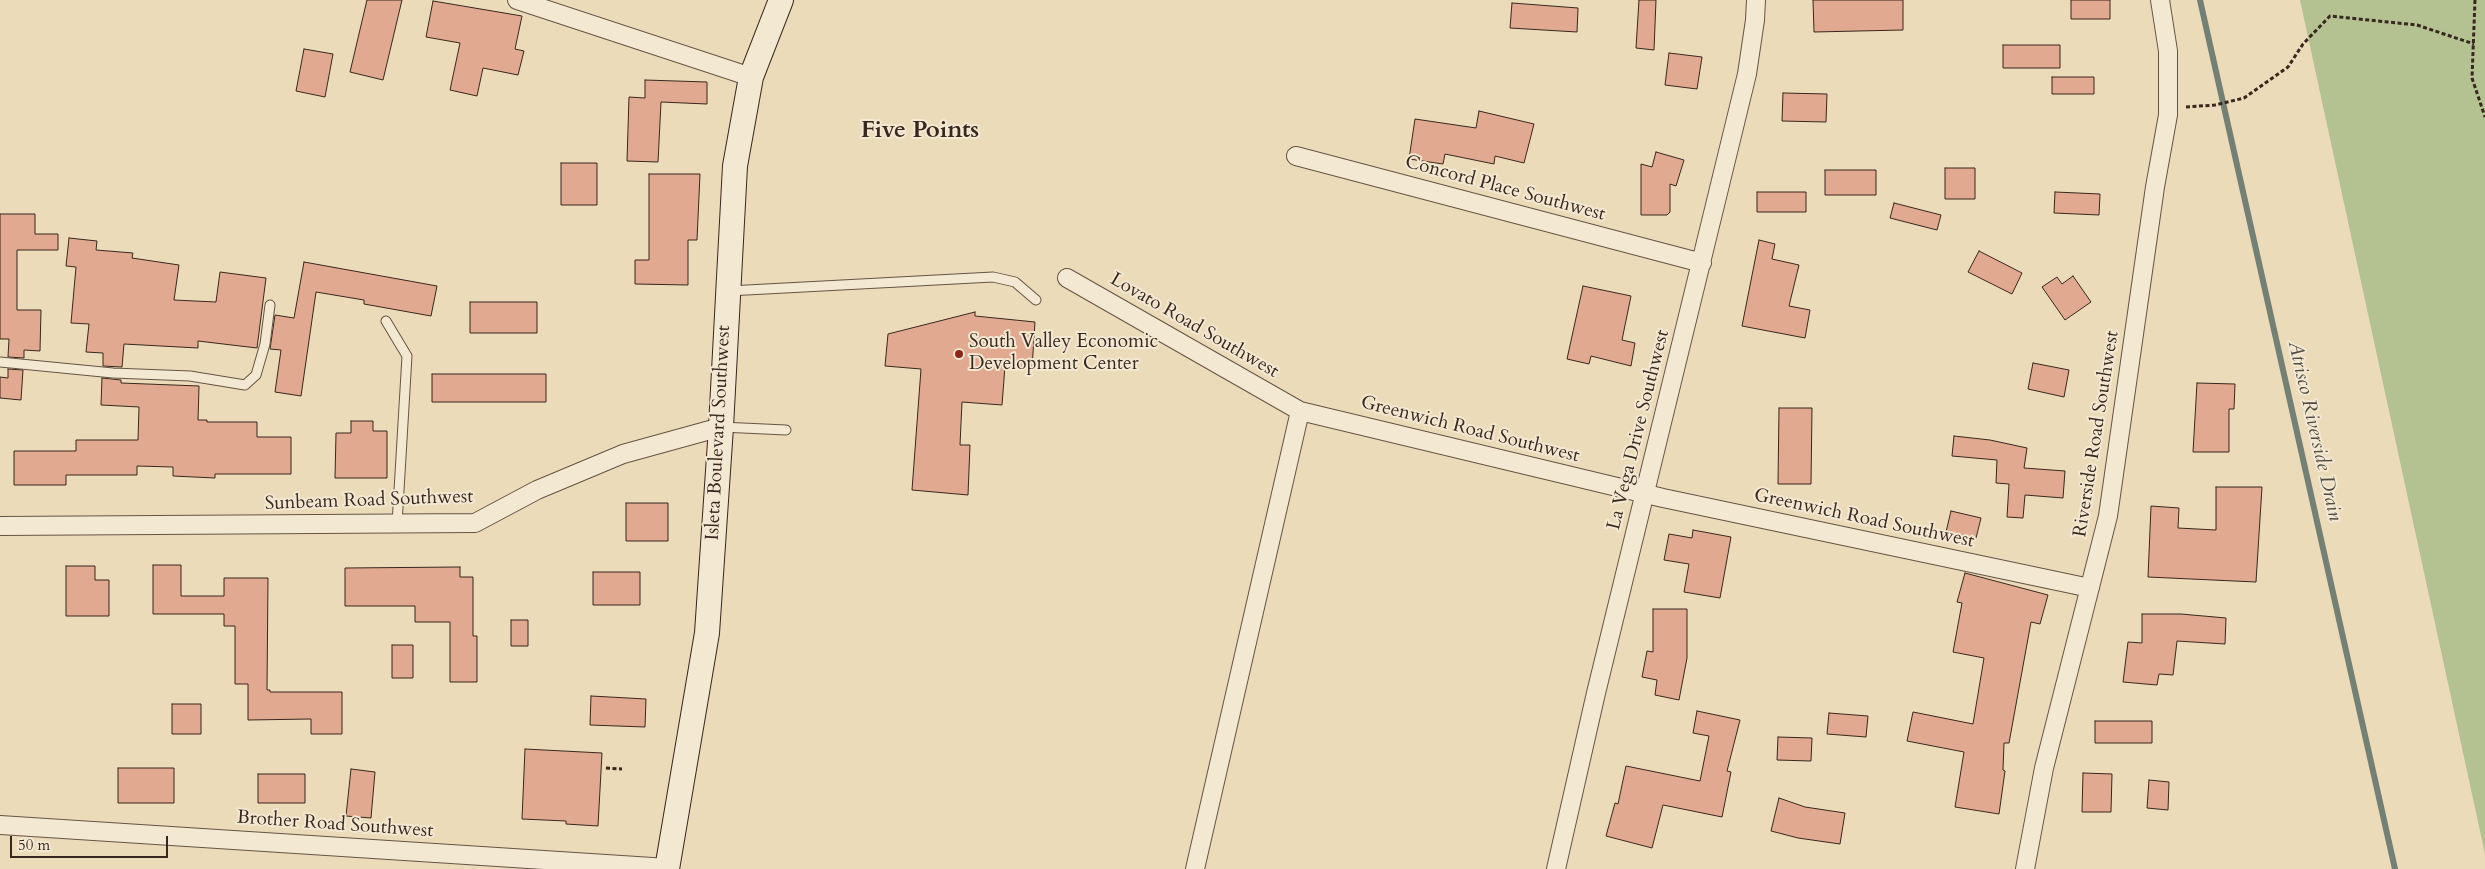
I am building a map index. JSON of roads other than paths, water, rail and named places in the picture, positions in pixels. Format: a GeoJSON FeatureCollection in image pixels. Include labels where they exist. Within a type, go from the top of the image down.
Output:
{"type":"FeatureCollection","features":[{"type":"Feature","properties":{"kind":"main road","name":"Isleta Boulevard Southwest"},"geometry":{"type":"LineString","coordinates":[[667,869],[706,633],[721,427],[735,166],[751,77],[781,0]]}},
{"type":"Feature","properties":{"kind":"street"},"geometry":{"type":"LineString","coordinates":[[517,0],[751,77]]}},
{"type":"Feature","properties":{"kind":"street","name":"La Vega Drive Southwest"},"geometry":{"type":"LineString","coordinates":[[1556,869],[1747,74],[1756,0]]}},
{"type":"Feature","properties":{"kind":"street","name":"Riverside Road Southwest"},"geometry":{"type":"LineString","coordinates":[[2025,869],[2044,768],[2108,516],[2168,108],[2168,51],[2160,0]]}},
{"type":"Feature","properties":{"kind":"street","name":"Concord Place Southwest"},"geometry":{"type":"LineString","coordinates":[[1296,156],[1702,263]]}},
{"type":"Feature","properties":{"kind":"street","name":"Lovato Road Southwest"},"geometry":{"type":"LineString","coordinates":[[1067,278],[1300,411]]}},
{"type":"Feature","properties":{"kind":"street"},"geometry":{"type":"LineString","coordinates":[[1195,869],[1300,411]]}},
{"type":"Feature","properties":{"kind":"street","name":"Greenwich Road Southwest"},"geometry":{"type":"LineString","coordinates":[[1300,411],[1645,494],[2090,588]]}},
{"type":"Feature","properties":{"kind":"street","name":"Sunbeam Road Southwest"},"geometry":{"type":"LineString","coordinates":[[0,526],[475,523],[537,490],[623,454],[721,427]]}},
{"type":"Feature","properties":{"kind":"street","name":"Brother Road Southwest"},"geometry":{"type":"LineString","coordinates":[[0,825],[667,869]]}},
{"type":"Feature","properties":{"kind":"lane"},"geometry":{"type":"LineString","coordinates":[[728,291],[993,277],[1015,282],[1036,300]]}},
{"type":"Feature","properties":{"kind":"lane"},"geometry":{"type":"LineString","coordinates":[[0,362],[113,373],[190,376],[245,385],[256,375],[265,344],[270,305]]}},
{"type":"Feature","properties":{"kind":"lane"},"geometry":{"type":"LineString","coordinates":[[386,321],[406,356],[397,524]]}},
{"type":"Feature","properties":{"kind":"lane"},"geometry":{"type":"LineString","coordinates":[[721,427],[786,430]]}},
{"type":"Feature","properties":{"kind":"waterway","name":"Atrisco Riverside Drain"},"geometry":{"type":"LineString","coordinates":[[2200,0],[2395,869]]}},
{"type":"Feature","properties":{"kind":"place","name":"South Valley Economic Development Center"},"geometry":{"type":"Point","coordinates":[959,354]}},
{"type":"Feature","properties":{"kind":"district","name":"Five Points"},"geometry":{"type":"Point","coordinates":[920,131]}}]}
